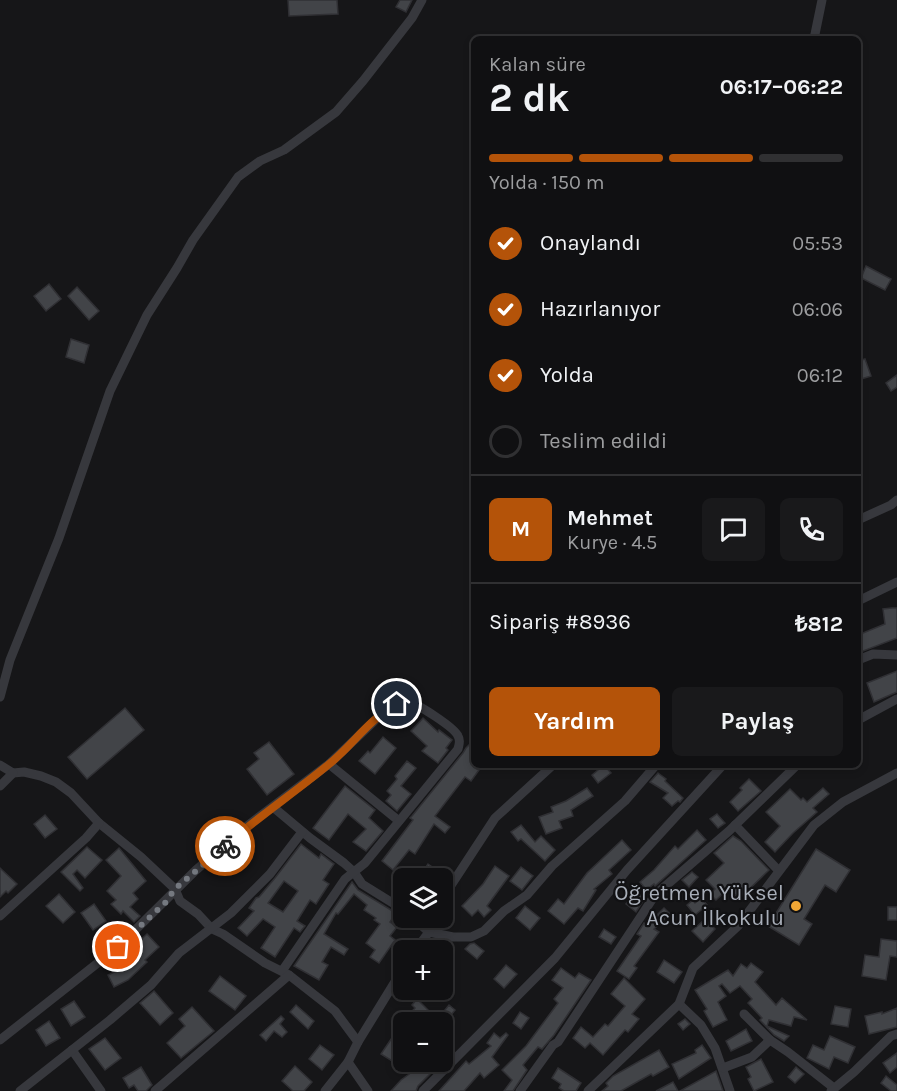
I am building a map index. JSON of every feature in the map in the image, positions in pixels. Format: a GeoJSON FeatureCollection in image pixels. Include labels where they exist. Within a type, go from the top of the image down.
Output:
{"type":"FeatureCollection","features":[{"type":"Feature","properties":{"kind":"street"},"geometry":{"type":"LineString","coordinates":[[0,697],[10,660],[59,538],[110,391],[147,315],[193,240],[238,177],[260,161],[284,150],[336,112],[412,18],[422,0]]}},
{"type":"Feature","properties":{"kind":"street"},"geometry":{"type":"LineString","coordinates":[[815,36],[822,0]]}},
{"type":"Feature","properties":{"kind":"street"},"geometry":{"type":"LineString","coordinates":[[861,519],[895,503]]}},
{"type":"Feature","properties":{"kind":"street"},"geometry":{"type":"LineString","coordinates":[[861,600],[897,582]]}},
{"type":"Feature","properties":{"kind":"street"},"geometry":{"type":"LineString","coordinates":[[861,659],[873,654],[897,655]]}},
{"type":"Feature","properties":{"kind":"street"},"geometry":{"type":"LineString","coordinates":[[861,718],[897,699]]}},
{"type":"Feature","properties":{"kind":"street"},"geometry":{"type":"LineString","coordinates":[[0,1040],[118,947],[165,903],[175,889],[247,826],[329,764],[377,718],[397,704],[406,702],[418,706],[458,733],[460,741],[458,749],[365,863],[345,879],[285,973],[155,1091]]}},
{"type":"Feature","properties":{"kind":"street"},"geometry":{"type":"LineString","coordinates":[[329,764],[399,821]]}},
{"type":"Feature","properties":{"kind":"street"},"geometry":{"type":"LineString","coordinates":[[0,765],[13,773],[24,772],[56,782],[71,793],[99,822],[175,889],[180,901],[198,914],[212,929],[223,934],[264,963],[285,973],[335,1011],[358,1042]]}},
{"type":"Feature","properties":{"kind":"street"},"geometry":{"type":"LineString","coordinates":[[453,882],[495,818],[550,768]]}},
{"type":"Feature","properties":{"kind":"street"},"geometry":{"type":"LineString","coordinates":[[424,928],[429,932],[453,937],[471,937],[484,931],[504,911],[527,895],[552,866],[625,801],[653,768]]}},
{"type":"Feature","properties":{"kind":"street"},"geometry":{"type":"LineString","coordinates":[[423,1091],[555,958],[627,870],[720,768]]}},
{"type":"Feature","properties":{"kind":"street"},"geometry":{"type":"LineString","coordinates":[[520,1091],[553,1045],[558,1042],[655,895],[735,825],[795,768]]}},
{"type":"Feature","properties":{"kind":"street"},"geometry":{"type":"LineString","coordinates":[[0,786],[13,773]]}},
{"type":"Feature","properties":{"kind":"street"},"geometry":{"type":"LineString","coordinates":[[588,1091],[679,1004],[693,968],[738,926],[814,825],[843,801],[897,773]]}},
{"type":"Feature","properties":{"kind":"street"},"geometry":{"type":"LineString","coordinates":[[273,807],[354,873],[362,884],[393,903]]}},
{"type":"Feature","properties":{"kind":"street"},"geometry":{"type":"LineString","coordinates":[[0,916],[86,838],[99,822]]}},
{"type":"Feature","properties":{"kind":"street"},"geometry":{"type":"LineString","coordinates":[[735,825],[779,871]]}},
{"type":"Feature","properties":{"kind":"street"},"geometry":{"type":"LineString","coordinates":[[20,1091],[151,985],[187,946],[212,929],[252,894],[303,832]]}},
{"type":"Feature","properties":{"kind":"street"},"geometry":{"type":"LineString","coordinates":[[423,940],[431,928]]}},
{"type":"Feature","properties":{"kind":"street"},"geometry":{"type":"LineString","coordinates":[[325,1091],[348,1062],[393,985]]}},
{"type":"Feature","properties":{"kind":"street"},"geometry":{"type":"LineString","coordinates":[[679,1004],[701,1025],[715,1048],[730,1091]]}},
{"type":"Feature","properties":{"kind":"street"},"geometry":{"type":"LineString","coordinates":[[744,1014],[770,1040],[833,1090],[891,1036],[897,1034]]}},
{"type":"Feature","properties":{"kind":"street"},"geometry":{"type":"LineString","coordinates":[[723,1068],[752,1057],[770,1040]]}},
{"type":"Feature","properties":{"kind":"street"},"geometry":{"type":"LineString","coordinates":[[72,1050],[101,1091]]}},
{"type":"Feature","properties":{"kind":"street"},"geometry":{"type":"LineString","coordinates":[[348,1062],[368,1091]]}},
{"type":"Feature","properties":{"kind":"building"},"geometry":{"type":"Polygon","coordinates":[[[288,0],[337,0],[338,14],[289,16],[288,0]]]}},
{"type":"Feature","properties":{"kind":"building"},"geometry":{"type":"Polygon","coordinates":[[[400,0],[412,0],[406,12],[396,7],[400,0]]]}},
{"type":"Feature","properties":{"kind":"building"},"geometry":{"type":"Polygon","coordinates":[[[866,266],[891,279],[885,290],[861,278],[866,266]]]}},
{"type":"Feature","properties":{"kind":"building"},"geometry":{"type":"Polygon","coordinates":[[[49,284],[61,299],[46,311],[34,296],[49,284]]]}},
{"type":"Feature","properties":{"kind":"building"},"geometry":{"type":"Polygon","coordinates":[[[77,287],[99,311],[89,320],[68,296],[77,287]]]}},
{"type":"Feature","properties":{"kind":"building"},"geometry":{"type":"Polygon","coordinates":[[[71,339],[89,345],[84,363],[66,357],[71,339]]]}},
{"type":"Feature","properties":{"kind":"building"},"geometry":{"type":"Polygon","coordinates":[[[865,359],[871,376],[861,379],[861,360],[865,359]]]}},
{"type":"Feature","properties":{"kind":"building"},"geometry":{"type":"Polygon","coordinates":[[[897,375],[897,387],[891,391],[886,383],[897,375]]]}},
{"type":"Feature","properties":{"kind":"building"},"geometry":{"type":"Polygon","coordinates":[[[897,608],[897,638],[861,652],[861,634],[885,624],[883,609],[897,608]]]}},
{"type":"Feature","properties":{"kind":"building"},"geometry":{"type":"Polygon","coordinates":[[[897,671],[897,692],[874,702],[867,683],[897,671]]]}},
{"type":"Feature","properties":{"kind":"building"},"geometry":{"type":"Polygon","coordinates":[[[125,708],[144,730],[87,779],[68,757],[125,708]]]}},
{"type":"Feature","properties":{"kind":"building"},"geometry":{"type":"Polygon","coordinates":[[[423,718],[438,732],[439,730],[452,740],[438,763],[422,751],[427,746],[411,731],[423,718]]]}},
{"type":"Feature","properties":{"kind":"building"},"geometry":{"type":"Polygon","coordinates":[[[383,737],[396,748],[375,774],[359,761],[368,751],[370,753],[383,737]]]}},
{"type":"Feature","properties":{"kind":"building"},"geometry":{"type":"Polygon","coordinates":[[[269,742],[294,774],[267,795],[247,769],[259,759],[254,753],[269,742]]]}},
{"type":"Feature","properties":{"kind":"building"},"geometry":{"type":"Polygon","coordinates":[[[471,743],[471,768],[479,770],[471,781],[465,777],[435,816],[450,827],[445,833],[434,824],[415,854],[409,850],[393,870],[382,861],[413,820],[410,818],[471,743]]]}},
{"type":"Feature","properties":{"kind":"building"},"geometry":{"type":"Polygon","coordinates":[[[407,761],[416,768],[401,786],[411,794],[397,811],[386,801],[391,795],[387,791],[407,761]]]}},
{"type":"Feature","properties":{"kind":"building"},"geometry":{"type":"Polygon","coordinates":[[[600,768],[607,768],[611,773],[598,783],[592,775],[600,768]]]}},
{"type":"Feature","properties":{"kind":"building"},"geometry":{"type":"Polygon","coordinates":[[[658,773],[683,798],[680,802],[672,806],[663,798],[668,793],[650,782],[658,773]]]}},
{"type":"Feature","properties":{"kind":"building"},"geometry":{"type":"Polygon","coordinates":[[[749,779],[761,791],[738,811],[730,802],[749,779]]]}},
{"type":"Feature","properties":{"kind":"building"},"geometry":{"type":"Polygon","coordinates":[[[345,786],[375,810],[369,818],[383,831],[366,851],[353,842],[366,829],[348,814],[329,840],[313,828],[345,786]]]}},
{"type":"Feature","properties":{"kind":"building"},"geometry":{"type":"Polygon","coordinates":[[[587,788],[593,796],[571,810],[573,816],[559,821],[562,828],[546,834],[539,817],[553,812],[551,807],[587,788]]]}},
{"type":"Feature","properties":{"kind":"building"},"geometry":{"type":"Polygon","coordinates":[[[823,788],[829,794],[813,808],[817,812],[775,852],[765,842],[780,826],[766,812],[790,789],[801,800],[803,798],[807,802],[823,788]]]}},
{"type":"Feature","properties":{"kind":"building"},"geometry":{"type":"Polygon","coordinates":[[[717,814],[725,823],[718,828],[710,819],[717,814]]]}},
{"type":"Feature","properties":{"kind":"building"},"geometry":{"type":"Polygon","coordinates":[[[45,815],[57,829],[45,838],[34,824],[45,815]]]}},
{"type":"Feature","properties":{"kind":"building"},"geometry":{"type":"Polygon","coordinates":[[[521,825],[535,842],[541,836],[555,850],[545,861],[521,839],[518,841],[511,832],[521,825]]]}},
{"type":"Feature","properties":{"kind":"building"},"geometry":{"type":"Polygon","coordinates":[[[697,830],[706,840],[655,886],[654,884],[646,890],[640,882],[675,846],[678,849],[697,830]]]}},
{"type":"Feature","properties":{"kind":"building"},"geometry":{"type":"Polygon","coordinates":[[[733,836],[741,841],[769,870],[739,899],[729,888],[716,900],[710,894],[715,889],[706,880],[724,863],[714,853],[733,836]]]}},
{"type":"Feature","properties":{"kind":"building"},"geometry":{"type":"Polygon","coordinates":[[[622,840],[631,850],[609,870],[612,874],[594,889],[596,890],[583,911],[578,908],[564,924],[548,911],[558,899],[564,904],[587,873],[622,840]]]}},
{"type":"Feature","properties":{"kind":"building"},"geometry":{"type":"Polygon","coordinates":[[[301,844],[319,858],[321,854],[334,864],[323,880],[329,884],[316,904],[310,900],[297,921],[305,926],[300,932],[294,928],[275,957],[261,948],[275,927],[263,919],[247,936],[238,928],[254,911],[249,908],[256,898],[301,844]],[[284,881],[268,903],[283,912],[298,891],[284,881]]]}},
{"type":"Feature","properties":{"kind":"building"},"geometry":{"type":"Polygon","coordinates":[[[87,847],[102,860],[85,878],[77,870],[73,874],[83,888],[80,891],[61,872],[87,847]]]}},
{"type":"Feature","properties":{"kind":"building"},"geometry":{"type":"Polygon","coordinates":[[[119,848],[146,881],[133,893],[138,899],[130,907],[140,916],[134,922],[123,911],[121,914],[111,904],[116,900],[107,891],[121,876],[106,860],[119,848]]]}},
{"type":"Feature","properties":{"kind":"building","name":"Öğretmen Yüksel Acun İlkokulu"},"geometry":{"type":"Polygon","coordinates":[[[816,849],[850,870],[836,892],[825,885],[804,919],[812,924],[799,945],[768,926],[816,849]]]}},
{"type":"Feature","properties":{"kind":"building"},"geometry":{"type":"Polygon","coordinates":[[[495,866],[509,876],[487,906],[491,910],[484,917],[478,910],[472,916],[462,906],[483,884],[495,866]]]}},
{"type":"Feature","properties":{"kind":"building"},"geometry":{"type":"Polygon","coordinates":[[[521,867],[533,876],[522,890],[510,881],[521,867]]]}},
{"type":"Feature","properties":{"kind":"building"},"geometry":{"type":"Polygon","coordinates":[[[0,868],[17,884],[0,897],[0,868]]]}},
{"type":"Feature","properties":{"kind":"building"},"geometry":{"type":"Polygon","coordinates":[[[692,872],[698,877],[689,887],[682,880],[692,872]]]}},
{"type":"Feature","properties":{"kind":"building"},"geometry":{"type":"Polygon","coordinates":[[[352,882],[358,890],[393,911],[390,922],[393,928],[396,928],[390,936],[395,940],[379,963],[370,957],[375,950],[366,943],[380,924],[374,920],[376,918],[364,910],[367,905],[354,894],[338,914],[336,913],[324,934],[348,949],[344,955],[331,947],[322,962],[328,965],[319,980],[294,966],[352,882]]]}},
{"type":"Feature","properties":{"kind":"building"},"geometry":{"type":"Polygon","coordinates":[[[636,892],[645,898],[636,912],[626,904],[636,892]]]}},
{"type":"Feature","properties":{"kind":"building"},"geometry":{"type":"Polygon","coordinates":[[[59,894],[75,912],[63,923],[46,906],[59,894]]]}},
{"type":"Feature","properties":{"kind":"building"},"geometry":{"type":"Polygon","coordinates":[[[701,898],[707,905],[695,915],[687,905],[701,898]]]}},
{"type":"Feature","properties":{"kind":"building"},"geometry":{"type":"Polygon","coordinates":[[[94,904],[106,921],[93,930],[81,913],[94,904]]]}},
{"type":"Feature","properties":{"kind":"building"},"geometry":{"type":"Polygon","coordinates":[[[525,906],[540,918],[530,930],[516,918],[525,906]]]}},
{"type":"Feature","properties":{"kind":"building"},"geometry":{"type":"Polygon","coordinates":[[[888,907],[897,907],[897,920],[888,920],[888,907]]]}},
{"type":"Feature","properties":{"kind":"building"},"geometry":{"type":"Polygon","coordinates":[[[664,908],[670,914],[654,929],[659,932],[634,966],[637,968],[629,979],[617,971],[641,936],[637,934],[644,923],[647,925],[664,908]]]}},
{"type":"Feature","properties":{"kind":"building"},"geometry":{"type":"Polygon","coordinates":[[[705,919],[715,929],[703,942],[692,931],[705,919]]]}},
{"type":"Feature","properties":{"kind":"building"},"geometry":{"type":"Polygon","coordinates":[[[604,929],[616,937],[611,944],[599,937],[604,929]]]}},
{"type":"Feature","properties":{"kind":"building"},"geometry":{"type":"Polygon","coordinates":[[[147,934],[159,947],[128,980],[114,987],[108,975],[125,967],[119,960],[147,934]]]}},
{"type":"Feature","properties":{"kind":"building"},"geometry":{"type":"Polygon","coordinates":[[[881,939],[897,941],[897,957],[890,956],[886,980],[862,976],[865,955],[879,957],[881,939]]]}},
{"type":"Feature","properties":{"kind":"building"},"geometry":{"type":"Polygon","coordinates":[[[474,943],[484,951],[477,959],[465,949],[474,943]]]}},
{"type":"Feature","properties":{"kind":"building"},"geometry":{"type":"Polygon","coordinates":[[[664,960],[682,972],[674,983],[657,972],[664,960]]]}},
{"type":"Feature","properties":{"kind":"building"},"geometry":{"type":"Polygon","coordinates":[[[751,963],[763,972],[755,982],[776,1005],[782,998],[807,1020],[794,1017],[791,1026],[769,1020],[767,1026],[789,1036],[784,1041],[774,1035],[760,1020],[762,1018],[748,1003],[752,999],[740,986],[730,993],[722,984],[719,986],[726,996],[718,1002],[727,1020],[713,1027],[704,1011],[707,1009],[695,990],[728,970],[733,976],[741,964],[747,968],[751,963]]]}},
{"type":"Feature","properties":{"kind":"building"},"geometry":{"type":"Polygon","coordinates":[[[506,965],[517,974],[504,988],[494,979],[506,965]]]}},
{"type":"Feature","properties":{"kind":"building"},"geometry":{"type":"Polygon","coordinates":[[[561,968],[575,978],[579,973],[591,980],[554,1035],[542,1049],[538,1047],[523,1065],[527,1070],[513,1091],[504,1091],[512,1080],[502,1070],[526,1046],[558,1003],[554,999],[563,988],[552,980],[561,968]]]}},
{"type":"Feature","properties":{"kind":"building"},"geometry":{"type":"Polygon","coordinates":[[[220,976],[246,996],[235,1010],[209,991],[220,976]]]}},
{"type":"Feature","properties":{"kind":"building"},"geometry":{"type":"Polygon","coordinates":[[[624,978],[645,999],[632,1014],[639,1019],[628,1032],[625,1030],[603,1055],[590,1043],[585,1048],[573,1038],[581,1027],[593,1037],[605,1024],[608,1026],[625,1006],[611,994],[624,978]]]}},
{"type":"Feature","properties":{"kind":"building"},"geometry":{"type":"Polygon","coordinates":[[[154,991],[173,1013],[160,1025],[140,1003],[154,991]]]}},
{"type":"Feature","properties":{"kind":"building"},"geometry":{"type":"Polygon","coordinates":[[[418,1000],[430,1012],[411,1012],[415,1008],[412,1005],[418,1000]]]}},
{"type":"Feature","properties":{"kind":"building"},"geometry":{"type":"Polygon","coordinates":[[[74,1001],[85,1017],[71,1026],[61,1009],[74,1001]]]}},
{"type":"Feature","properties":{"kind":"building"},"geometry":{"type":"Polygon","coordinates":[[[296,1005],[314,1021],[308,1029],[290,1012],[296,1005]]]}},
{"type":"Feature","properties":{"kind":"building"},"geometry":{"type":"Polygon","coordinates":[[[449,1005],[455,1010],[453,1012],[443,1012],[449,1005]]]}},
{"type":"Feature","properties":{"kind":"building"},"geometry":{"type":"Polygon","coordinates":[[[835,1006],[851,1009],[848,1027],[831,1024],[835,1006]]]}},
{"type":"Feature","properties":{"kind":"building"},"geometry":{"type":"Polygon","coordinates":[[[192,1007],[214,1031],[181,1058],[167,1043],[185,1026],[179,1019],[192,1007]]]}},
{"type":"Feature","properties":{"kind":"building"},"geometry":{"type":"Polygon","coordinates":[[[897,1008],[897,1027],[869,1034],[865,1016],[882,1012],[882,1014],[897,1008]]]}},
{"type":"Feature","properties":{"kind":"building"},"geometry":{"type":"Polygon","coordinates":[[[520,1012],[529,1018],[521,1029],[513,1023],[520,1012]]]}},
{"type":"Feature","properties":{"kind":"building"},"geometry":{"type":"Polygon","coordinates":[[[281,1016],[284,1019],[280,1024],[287,1032],[282,1037],[274,1031],[266,1041],[260,1035],[281,1016]]]}},
{"type":"Feature","properties":{"kind":"building"},"geometry":{"type":"Polygon","coordinates":[[[685,1019],[690,1024],[683,1030],[678,1024],[685,1019]]]}},
{"type":"Feature","properties":{"kind":"building"},"geometry":{"type":"Polygon","coordinates":[[[49,1021],[60,1038],[46,1046],[36,1030],[49,1021]]]}},
{"type":"Feature","properties":{"kind":"building"},"geometry":{"type":"Polygon","coordinates":[[[746,1029],[752,1041],[731,1051],[726,1041],[746,1029]]]}},
{"type":"Feature","properties":{"kind":"building"},"geometry":{"type":"Polygon","coordinates":[[[494,1033],[500,1038],[506,1033],[508,1035],[492,1057],[499,1065],[484,1078],[480,1073],[464,1091],[439,1091],[466,1061],[469,1064],[491,1046],[487,1043],[494,1033]]]}},
{"type":"Feature","properties":{"kind":"building"},"geometry":{"type":"Polygon","coordinates":[[[393,1036],[393,1062],[381,1054],[393,1036]]]}},
{"type":"Feature","properties":{"kind":"building"},"geometry":{"type":"Polygon","coordinates":[[[830,1036],[855,1047],[848,1063],[834,1057],[829,1069],[807,1058],[813,1045],[824,1050],[830,1036]]]}},
{"type":"Feature","properties":{"kind":"building"},"geometry":{"type":"Polygon","coordinates":[[[105,1038],[121,1058],[105,1070],[89,1049],[105,1038]]]}},
{"type":"Feature","properties":{"kind":"building"},"geometry":{"type":"Polygon","coordinates":[[[320,1045],[334,1055],[322,1070],[309,1059],[320,1045]]]}},
{"type":"Feature","properties":{"kind":"building"},"geometry":{"type":"Polygon","coordinates":[[[702,1045],[711,1058],[679,1079],[672,1064],[696,1053],[695,1050],[702,1045]]]}},
{"type":"Feature","properties":{"kind":"building"},"geometry":{"type":"Polygon","coordinates":[[[659,1050],[669,1067],[621,1091],[602,1091],[608,1086],[606,1083],[613,1076],[659,1050]]]}},
{"type":"Feature","properties":{"kind":"building"},"geometry":{"type":"Polygon","coordinates":[[[897,1053],[897,1067],[890,1073],[883,1063],[897,1053]]]}},
{"type":"Feature","properties":{"kind":"building"},"geometry":{"type":"Polygon","coordinates":[[[761,1059],[773,1082],[754,1091],[748,1079],[751,1077],[746,1067],[761,1059]]]}},
{"type":"Feature","properties":{"kind":"building"},"geometry":{"type":"Polygon","coordinates":[[[295,1066],[312,1082],[304,1091],[293,1091],[282,1081],[295,1066]]]}},
{"type":"Feature","properties":{"kind":"building"},"geometry":{"type":"Polygon","coordinates":[[[141,1067],[152,1085],[146,1091],[138,1091],[134,1085],[129,1088],[123,1078],[141,1067]]]}},
{"type":"Feature","properties":{"kind":"building"},"geometry":{"type":"Polygon","coordinates":[[[796,1067],[804,1074],[795,1083],[788,1077],[796,1067]]]}},
{"type":"Feature","properties":{"kind":"building"},"geometry":{"type":"Polygon","coordinates":[[[558,1068],[581,1083],[576,1091],[564,1091],[559,1088],[561,1084],[552,1078],[558,1068]]]}},
{"type":"Feature","properties":{"kind":"building"},"geometry":{"type":"Polygon","coordinates":[[[716,1071],[723,1091],[680,1091],[716,1071]]]}},
{"type":"Feature","properties":{"kind":"building"},"geometry":{"type":"Polygon","coordinates":[[[412,1072],[432,1072],[416,1091],[391,1091],[412,1072]]]}},
{"type":"Feature","properties":{"kind":"building"},"geometry":{"type":"Polygon","coordinates":[[[886,1076],[897,1085],[897,1091],[891,1091],[881,1083],[886,1076]]]}},
{"type":"Feature","properties":{"kind":"building"},"geometry":{"type":"Polygon","coordinates":[[[673,1082],[678,1091],[656,1091],[673,1082]]]}},
{"type":"Feature","properties":{"kind":"way so far"},"geometry":{"type":"LineString","coordinates":[[118,947],[165,903],[175,889],[225,846]]}},
{"type":"Feature","properties":{"kind":"place","name":"Öğretmen Yüksel Acun İlkokulu"},"geometry":{"type":"Point","coordinates":[796,906]}},
{"type":"Feature","properties":{"kind":"route"},"geometry":{"type":"LineString","coordinates":[[225,846],[247,826],[329,764],[386,710],[397,704]]}}]}
